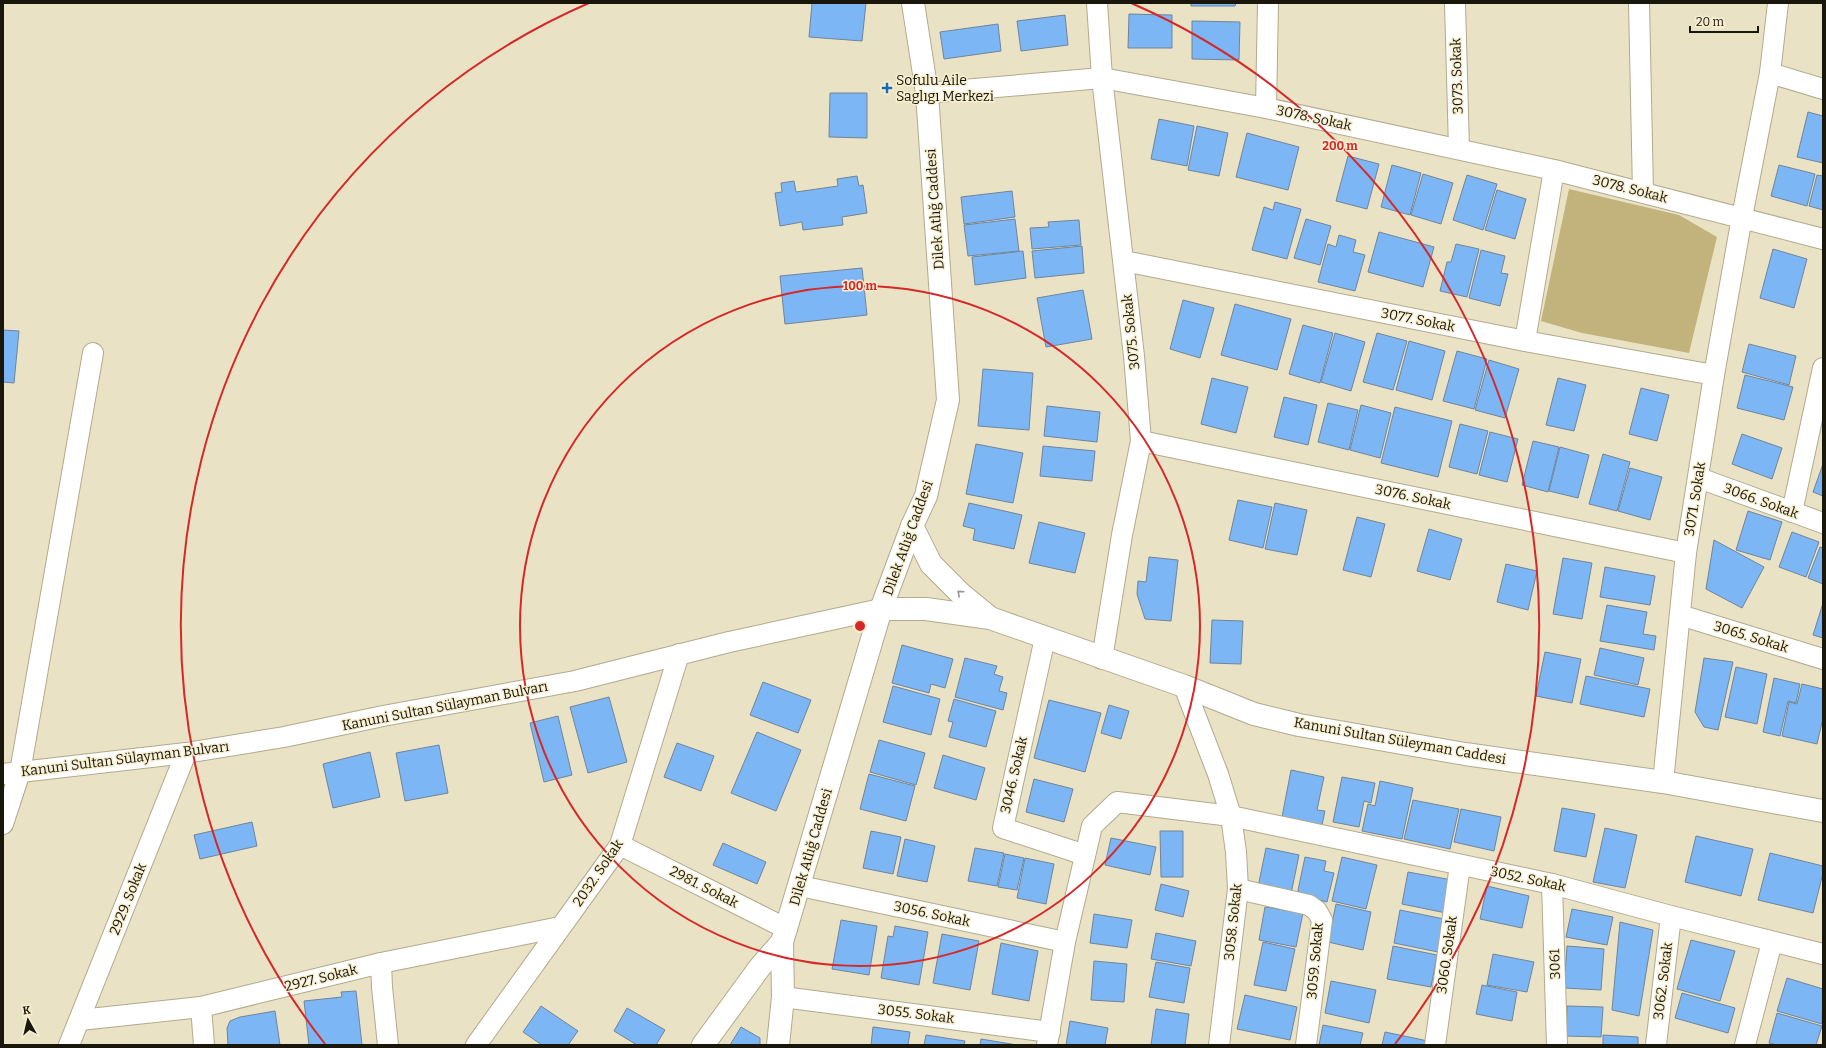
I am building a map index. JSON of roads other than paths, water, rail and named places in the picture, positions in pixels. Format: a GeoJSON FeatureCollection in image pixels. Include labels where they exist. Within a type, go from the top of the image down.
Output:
{"type":"FeatureCollection","features":[{"type":"Feature","properties":{"kind":"main road","name":"Dilek Atlığ Caddesi"},"geometry":{"type":"LineString","coordinates":[[785,936],[881,609],[912,526],[926,496],[948,400],[927,93],[913,3]]}},
{"type":"Feature","properties":{"kind":"main road"},"geometry":{"type":"LineString","coordinates":[[912,526],[931,564],[961,594],[990,618]]}},
{"type":"Feature","properties":{"kind":"main road"},"geometry":{"type":"LineString","coordinates":[[881,609],[926,609],[990,618]]}},
{"type":"Feature","properties":{"kind":"main road","name":"Kanuni Sultan Süleyman Caddesi"},"geometry":{"type":"LineString","coordinates":[[990,618],[1102,659],[1184,686],[1254,714],[1299,725],[1465,754],[1663,782],[1823,811]]}},
{"type":"Feature","properties":{"kind":"main road"},"geometry":{"type":"LineString","coordinates":[[778,1045],[783,997],[785,936]]}},
{"type":"Feature","properties":{"kind":"main road"},"geometry":{"type":"LineString","coordinates":[[703,1045],[760,967],[785,936]]}},
{"type":"Feature","properties":{"kind":"street","name":"3075. Sokak"},"geometry":{"type":"LineString","coordinates":[[1097,3],[1102,78],[1124,261],[1141,441],[1122,535],[1102,659]]}},
{"type":"Feature","properties":{"kind":"street"},"geometry":{"type":"LineString","coordinates":[[1266,108],[1268,3]]}},
{"type":"Feature","properties":{"kind":"street","name":"3073. Sokak"},"geometry":{"type":"LineString","coordinates":[[1455,3],[1460,150]]}},
{"type":"Feature","properties":{"kind":"street"},"geometry":{"type":"LineString","coordinates":[[1639,3],[1643,192]]}},
{"type":"Feature","properties":{"kind":"street","name":"3071. Sokak"},"geometry":{"type":"LineString","coordinates":[[1663,782],[1686,553],[1714,375],[1742,217],[1770,74],[1778,3]]}},
{"type":"Feature","properties":{"kind":"street"},"geometry":{"type":"LineString","coordinates":[[1770,74],[1823,89]]}},
{"type":"Feature","properties":{"kind":"street","name":"3078. Sokak"},"geometry":{"type":"LineString","coordinates":[[927,93],[1102,78],[1266,108],[1554,170],[1823,239]]}},
{"type":"Feature","properties":{"kind":"street"},"geometry":{"type":"LineString","coordinates":[[1525,341],[1554,170]]}},
{"type":"Feature","properties":{"kind":"street","name":"3077. Sokak"},"geometry":{"type":"LineString","coordinates":[[1124,261],[1525,341],[1714,375]]}},
{"type":"Feature","properties":{"kind":"street"},"geometry":{"type":"LineString","coordinates":[[3,824],[11,773],[93,353]]}},
{"type":"Feature","properties":{"kind":"street"},"geometry":{"type":"LineString","coordinates":[[1792,512],[1823,376]]}},
{"type":"Feature","properties":{"kind":"street","name":"3076. Sokak"},"geometry":{"type":"LineString","coordinates":[[1141,441],[1686,553]]}},
{"type":"Feature","properties":{"kind":"street","name":"3066. Sokak"},"geometry":{"type":"LineString","coordinates":[[1699,478],[1823,523]]}},
{"type":"Feature","properties":{"kind":"street","name":"Kanuni Sultan Sülayman Bulvarı"},"geometry":{"type":"LineString","coordinates":[[11,773],[186,753],[284,737],[382,716],[575,681],[729,642],[881,609]]}},
{"type":"Feature","properties":{"kind":"street","name":"3065. Sokak"},"geometry":{"type":"LineString","coordinates":[[1680,615],[1823,659]]}},
{"type":"Feature","properties":{"kind":"street","name":"3046. Sokak"},"geometry":{"type":"LineString","coordinates":[[1045,638],[1002,828],[1085,855]]}},
{"type":"Feature","properties":{"kind":"street","name":"2032. Sokak"},"geometry":{"type":"LineString","coordinates":[[476,1045],[620,845],[679,654]]}},
{"type":"Feature","properties":{"kind":"street","name":"3058. Sokak"},"geometry":{"type":"LineString","coordinates":[[1184,686],[1206,740],[1231,816],[1236,852],[1238,889],[1221,1045]]}},
{"type":"Feature","properties":{"kind":"street","name":"2929. Sokak"},"geometry":{"type":"LineString","coordinates":[[69,1045],[186,753]]}},
{"type":"Feature","properties":{"kind":"street"},"geometry":{"type":"LineString","coordinates":[[1049,1038],[1065,942],[1092,826],[1117,802],[1231,816]]}},
{"type":"Feature","properties":{"kind":"street","name":"3052. Sokak"},"geometry":{"type":"LineString","coordinates":[[1231,816],[1552,884],[1671,916],[1823,954]]}},
{"type":"Feature","properties":{"kind":"street","name":"2981. Sokak"},"geometry":{"type":"LineString","coordinates":[[620,845],[785,936]]}},
{"type":"Feature","properties":{"kind":"street","name":"3060. Sokak"},"geometry":{"type":"LineString","coordinates":[[1435,1045],[1460,865]]}},
{"type":"Feature","properties":{"kind":"street","name":"3061"},"geometry":{"type":"LineString","coordinates":[[1552,884],[1557,1045]]}},
{"type":"Feature","properties":{"kind":"street","name":"3056. Sokak"},"geometry":{"type":"LineString","coordinates":[[800,886],[1065,942]]}},
{"type":"Feature","properties":{"kind":"street","name":"3059. Sokak"},"geometry":{"type":"LineString","coordinates":[[1238,889],[1309,905],[1317,911],[1322,920],[1306,1045]]}},
{"type":"Feature","properties":{"kind":"street","name":"3062. Sokak"},"geometry":{"type":"LineString","coordinates":[[1656,1045],[1671,916]]}},
{"type":"Feature","properties":{"kind":"street","name":"2927. Sokak"},"geometry":{"type":"LineString","coordinates":[[80,1020],[201,1007],[381,963],[560,927]]}},
{"type":"Feature","properties":{"kind":"street"},"geometry":{"type":"LineString","coordinates":[[1745,1045],[1772,942]]}},
{"type":"Feature","properties":{"kind":"street"},"geometry":{"type":"LineString","coordinates":[[381,963],[388,1045]]}},
{"type":"Feature","properties":{"kind":"street","name":"3055. Sokak"},"geometry":{"type":"LineString","coordinates":[[783,997],[1049,1038]]}},
{"type":"Feature","properties":{"kind":"street"},"geometry":{"type":"LineString","coordinates":[[201,1007],[204,1045]]}},
{"type":"Feature","properties":{"kind":"place","name":"Sofulu Aile Saglıgı Merkezi"},"geometry":{"type":"Point","coordinates":[887,88]}}]}
